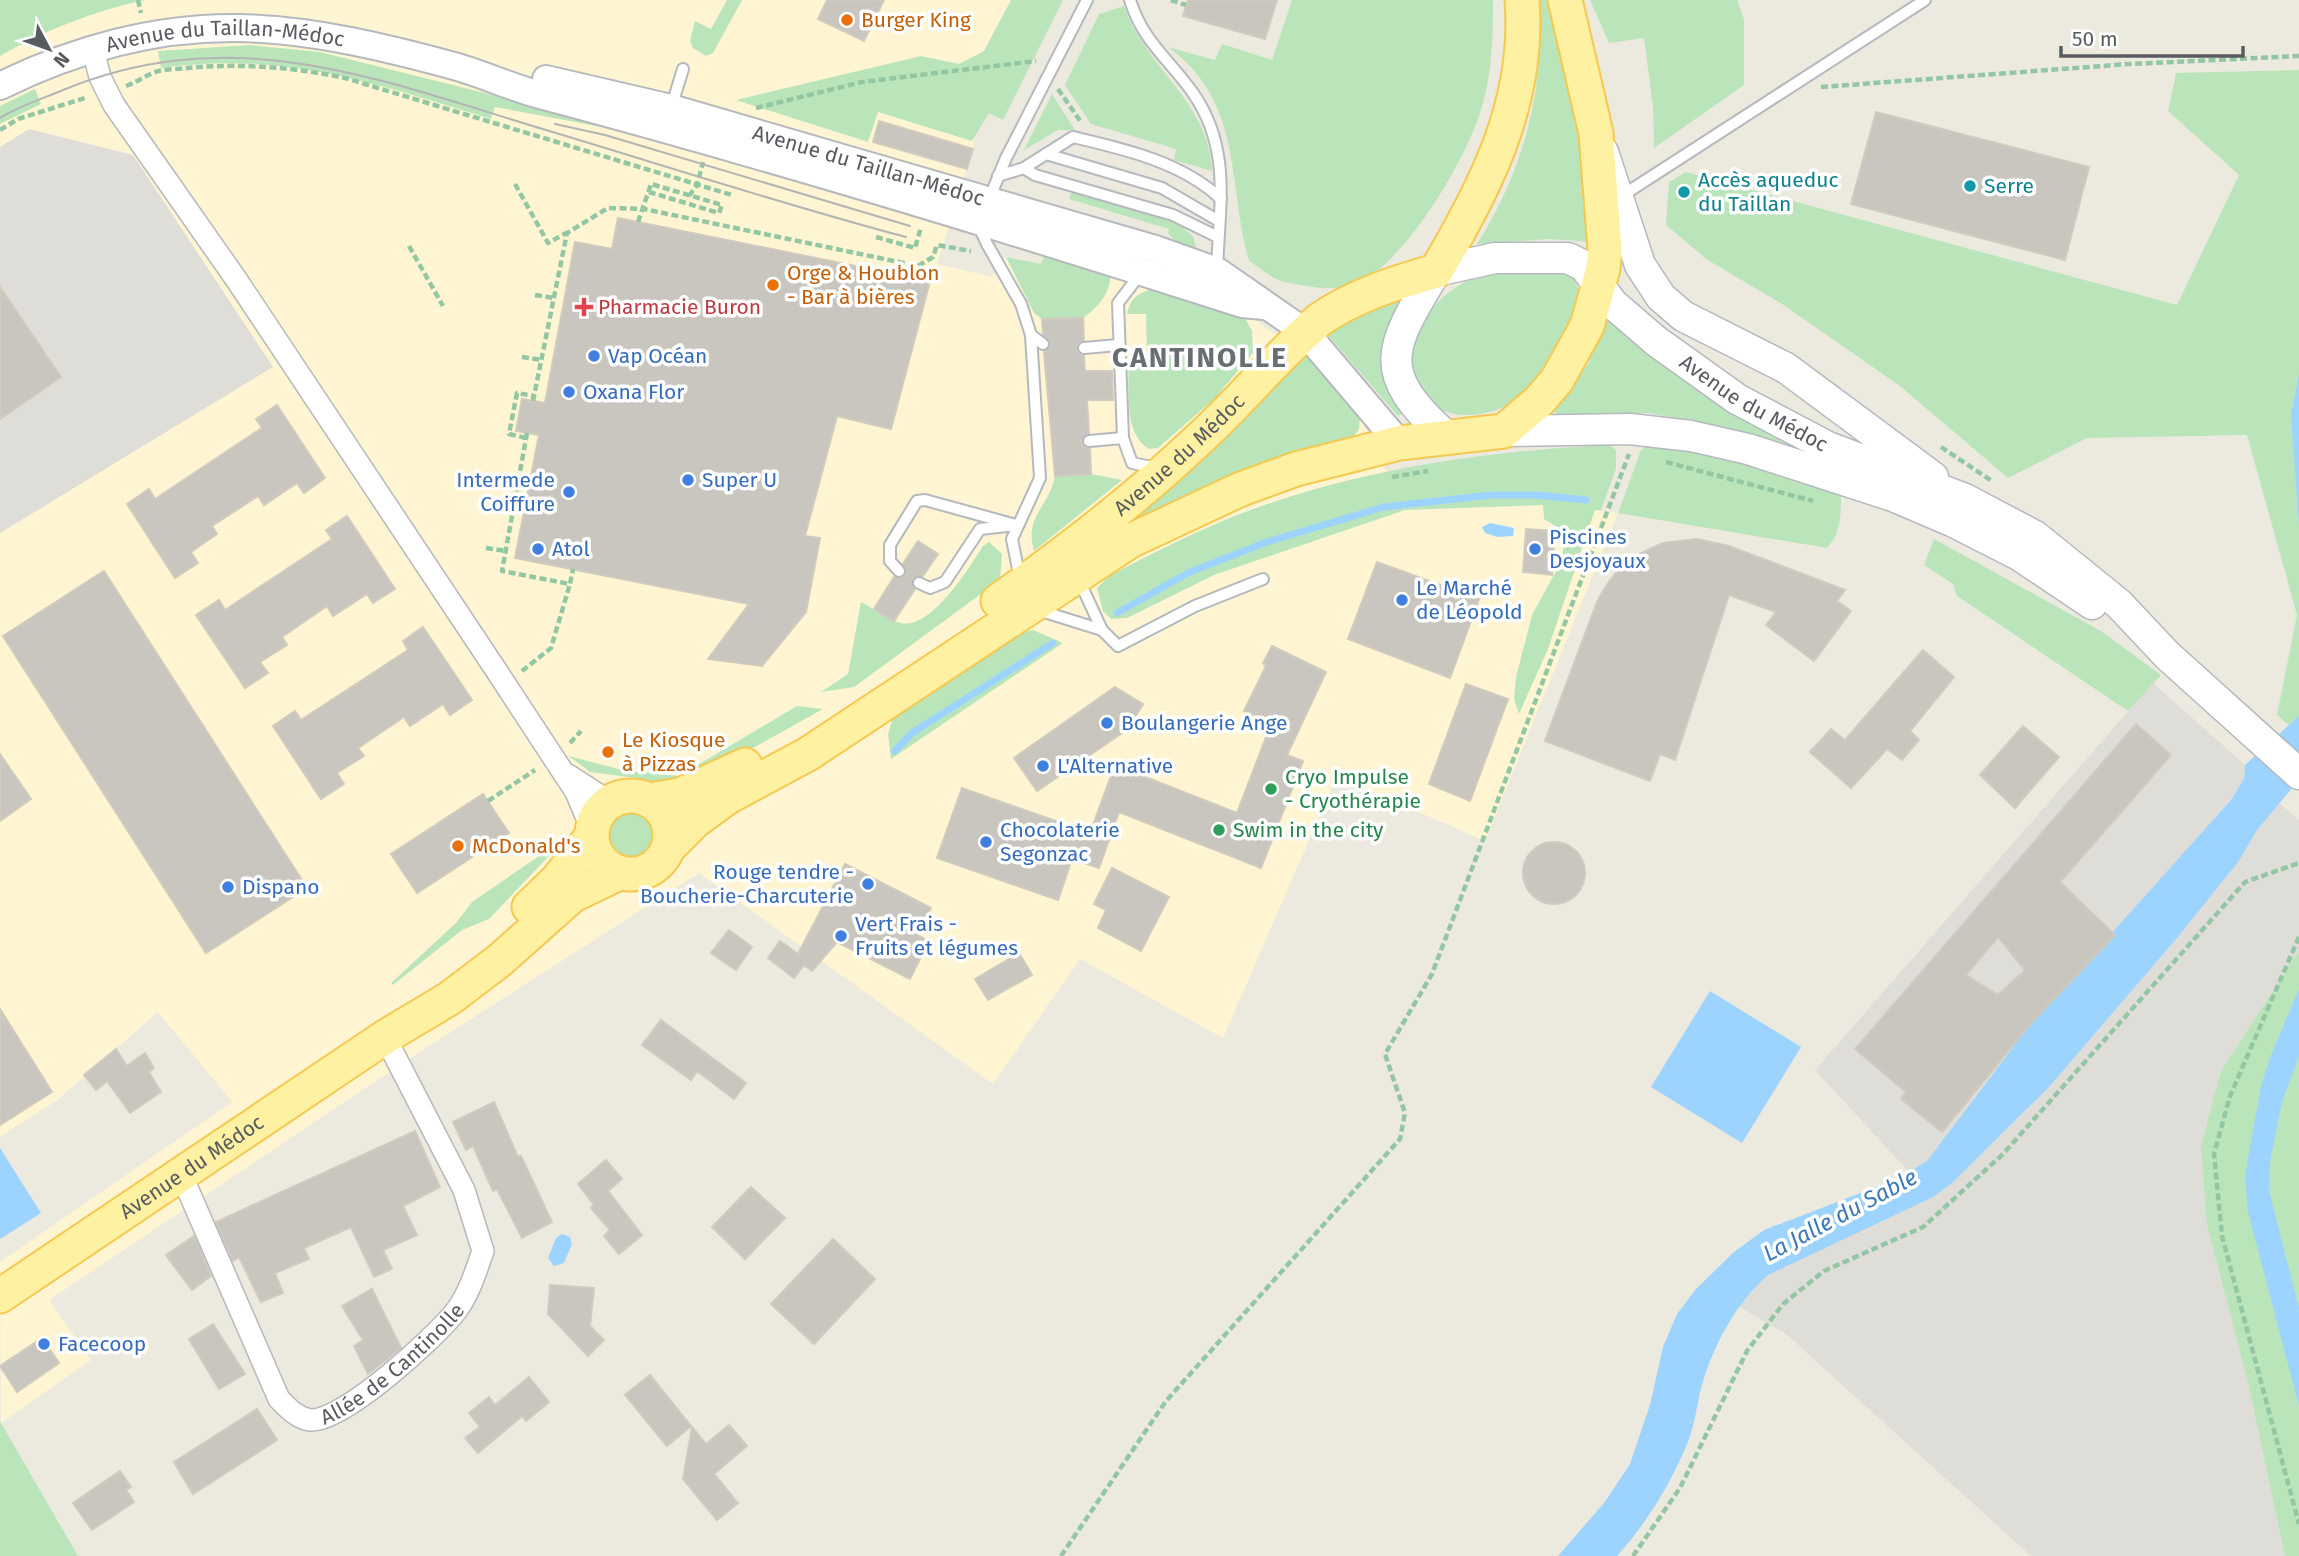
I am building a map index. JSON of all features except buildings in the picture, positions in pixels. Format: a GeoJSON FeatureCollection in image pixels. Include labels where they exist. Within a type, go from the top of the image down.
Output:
{"type":"FeatureCollection","features":[{"type":"Feature","properties":{"kind":"main road"},"geometry":{"type":"LineString","coordinates":[[1446,436],[1409,400],[1396,365],[1401,333],[1474,207],[1504,138],[1522,53],[1522,0]]}},
{"type":"Feature","properties":{"kind":"main road"},"geometry":{"type":"LineString","coordinates":[[1565,0],[1596,133],[1620,197],[1633,247],[1646,278],[1678,313],[1786,368],[1965,499]]}},
{"type":"Feature","properties":{"kind":"main road"},"geometry":{"type":"LineString","coordinates":[[1504,431],[1539,401],[1557,380],[1587,326],[1605,249],[1596,133]]}},
{"type":"Feature","properties":{"kind":"main road","name":"Avenue du Médoc"},"geometry":{"type":"LineString","coordinates":[[668,848],[695,821],[721,802],[808,754],[1025,596],[1231,409],[1305,332],[1332,311],[1400,281],[1495,258],[1567,258],[1584,266],[1613,304],[1656,341],[1759,412],[1828,447],[1965,499],[2035,536],[2119,604],[2167,655],[2299,774]]}},
{"type":"Feature","properties":{"kind":"main road","name":"Avenue du Médoc"},"geometry":{"type":"LineString","coordinates":[[649,800],[680,795],[712,782],[802,734],[1025,596],[1077,575],[1130,541],[1241,489],[1296,469],[1399,443],[1446,436],[1504,431],[1633,446],[1691,436],[1748,449],[1909,503],[2019,555],[2167,655]]}},
{"type":"Feature","properties":{"kind":"main road"},"geometry":{"type":"LineString","coordinates":[[636,796],[649,800],[665,815],[670,837],[668,848],[657,865],[645,872],[619,873],[600,859],[592,833],[601,810],[610,802],[636,796]]}},
{"type":"Feature","properties":{"kind":"main road","name":"Avenue du Médoc"},"geometry":{"type":"LineString","coordinates":[[385,1037],[407,1012],[500,935],[557,880],[592,833]]}},
{"type":"Feature","properties":{"kind":"main road","name":"Avenue du Médoc"},"geometry":{"type":"LineString","coordinates":[[0,1296],[385,1037],[450,998],[499,960],[573,895],[619,873]]}},
{"type":"Feature","properties":{"kind":"street","name":"Avenue du Taillan-Médoc"},"geometry":{"type":"LineString","coordinates":[[0,86],[35,69],[93,50],[169,32],[237,28],[321,36],[457,67],[501,85],[668,117],[989,210],[1217,271],[1305,332],[1399,443]]}},
{"type":"Feature","properties":{"kind":"street"},"geometry":{"type":"LineString","coordinates":[[93,50],[107,92],[562,755],[571,777],[610,802]]}},
{"type":"Feature","properties":{"kind":"street","name":"Avenue du Taillan-Médoc"},"geometry":{"type":"LineString","coordinates":[[989,210],[1142,272],[1242,304],[1264,306]]}},
{"type":"Feature","properties":{"kind":"street"},"geometry":{"type":"LineString","coordinates":[[562,755],[592,833]]}},
{"type":"Feature","properties":{"kind":"street","name":"Allée de Cantinolle"},"geometry":{"type":"LineString","coordinates":[[181,1174],[274,1387],[285,1406],[292,1413],[311,1420],[333,1413],[373,1387],[393,1373],[457,1310],[483,1251],[464,1190],[385,1037]]}},
{"type":"Feature","properties":{"kind":"lane"},"geometry":{"type":"LineString","coordinates":[[1087,0],[989,210],[1031,335],[1039,484],[1016,525],[1012,539],[1025,596],[1102,630]]}},
{"type":"Feature","properties":{"kind":"lane"},"geometry":{"type":"LineString","coordinates":[[1130,0],[1146,38],[1193,93],[1212,125],[1220,150],[1221,199],[1217,271]]}},
{"type":"Feature","properties":{"kind":"lane"},"geometry":{"type":"LineString","coordinates":[[1620,197],[1925,0]]}},
{"type":"Feature","properties":{"kind":"lane"},"geometry":{"type":"LineString","coordinates":[[668,117],[684,69]]}},
{"type":"Feature","properties":{"kind":"lane"},"geometry":{"type":"LineString","coordinates":[[989,210],[1024,168],[1065,139],[1082,139],[1180,169],[1206,185],[1221,199]]}},
{"type":"Feature","properties":{"kind":"lane"},"geometry":{"type":"LineString","coordinates":[[1046,154],[1162,188],[1180,195],[1219,221]]}},
{"type":"Feature","properties":{"kind":"lane"},"geometry":{"type":"LineString","coordinates":[[1024,168],[1035,175],[1173,215],[1218,237]]}},
{"type":"Feature","properties":{"kind":"lane"},"geometry":{"type":"LineString","coordinates":[[1142,272],[1118,303],[1123,438],[1132,463],[1167,468]]}},
{"type":"Feature","properties":{"kind":"lane"},"geometry":{"type":"LineString","coordinates":[[1031,335],[1043,344]]}},
{"type":"Feature","properties":{"kind":"lane"},"geometry":{"type":"LineString","coordinates":[[1084,348],[1118,345]]}},
{"type":"Feature","properties":{"kind":"lane"},"geometry":{"type":"LineString","coordinates":[[1089,441],[1123,438]]}},
{"type":"Feature","properties":{"kind":"lane"},"geometry":{"type":"LineString","coordinates":[[1038,444],[1051,443]]}},
{"type":"Feature","properties":{"kind":"lane"},"geometry":{"type":"LineString","coordinates":[[898,570],[890,561],[890,545],[917,501],[925,500],[1016,525]]}},
{"type":"Feature","properties":{"kind":"lane"},"geometry":{"type":"LineString","coordinates":[[919,583],[930,588],[945,582],[980,530],[1016,525]]}},
{"type":"Feature","properties":{"kind":"lane"},"geometry":{"type":"LineString","coordinates":[[1077,575],[1102,630],[1118,646],[1195,606],[1263,579]]}},
{"type":"Feature","properties":{"kind":"path"},"geometry":{"type":"LineString","coordinates":[[1171,0],[1186,5]]}},
{"type":"Feature","properties":{"kind":"path"},"geometry":{"type":"LineString","coordinates":[[1785,90],[2129,64],[2299,56]]}},
{"type":"Feature","properties":{"kind":"path"},"geometry":{"type":"LineString","coordinates":[[752,114],[755,108],[765,103],[862,82],[1036,61]]}},
{"type":"Feature","properties":{"kind":"path"},"geometry":{"type":"LineString","coordinates":[[0,130],[18,120],[145,80],[155,72],[209,66],[313,72],[357,82],[732,195]]}},
{"type":"Feature","properties":{"kind":"path"},"geometry":{"type":"LineString","coordinates":[[1063,76],[1057,88],[1085,128],[1082,139]]}},
{"type":"Feature","properties":{"kind":"path"},"geometry":{"type":"LineString","coordinates":[[515,184],[548,243],[608,208],[644,209],[918,266],[933,257],[937,245],[972,251],[989,210]]}},
{"type":"Feature","properties":{"kind":"path"},"geometry":{"type":"LineString","coordinates":[[638,222],[651,184],[722,205],[719,213],[649,192]]}},
{"type":"Feature","properties":{"kind":"path"},"geometry":{"type":"LineString","coordinates":[[689,196],[697,185]]}},
{"type":"Feature","properties":{"kind":"path"},"geometry":{"type":"LineString","coordinates":[[567,233],[534,399],[517,393],[509,434],[527,435],[502,571],[570,584]]}},
{"type":"Feature","properties":{"kind":"path"},"geometry":{"type":"LineString","coordinates":[[876,237],[915,248]]}},
{"type":"Feature","properties":{"kind":"path"},"geometry":{"type":"LineString","coordinates":[[409,246],[443,306]]}},
{"type":"Feature","properties":{"kind":"path"},"geometry":{"type":"LineString","coordinates":[[536,295],[554,298]]}},
{"type":"Feature","properties":{"kind":"path"},"geometry":{"type":"LineString","coordinates":[[522,358],[542,360]]}},
{"type":"Feature","properties":{"kind":"path"},"geometry":{"type":"LineString","coordinates":[[1615,454],[1633,446]]}},
{"type":"Feature","properties":{"kind":"path"},"geometry":{"type":"LineString","coordinates":[[1061,1556],[1166,1401],[1400,1139],[1405,1113],[1385,1054],[1432,974],[1633,446]]}},
{"type":"Feature","properties":{"kind":"path"},"geometry":{"type":"LineString","coordinates":[[1664,462],[1815,501]]}},
{"type":"Feature","properties":{"kind":"path"},"geometry":{"type":"LineString","coordinates":[[1387,477],[1436,470]]}},
{"type":"Feature","properties":{"kind":"path"},"geometry":{"type":"LineString","coordinates":[[497,483],[517,486]]}},
{"type":"Feature","properties":{"kind":"path"},"geometry":{"type":"LineString","coordinates":[[486,548],[506,551]]}},
{"type":"Feature","properties":{"kind":"path"},"geometry":{"type":"LineString","coordinates":[[526,683],[519,672],[551,648],[573,569]]}},
{"type":"Feature","properties":{"kind":"path"},"geometry":{"type":"LineString","coordinates":[[561,735],[562,755]]}},
{"type":"Feature","properties":{"kind":"path"},"geometry":{"type":"LineString","coordinates":[[1633,1556],[1680,1488],[1747,1350],[1783,1304],[1824,1271],[1923,1227],[2003,1154],[2245,882],[2299,863]]}},
{"type":"Feature","properties":{"kind":"path"},"geometry":{"type":"LineString","coordinates":[[2299,937],[2230,1096],[2214,1154],[2222,1236],[2299,1524]]}},
{"type":"Feature","properties":{"kind":"shaded area"},"geometry":{"type":"Polygon","coordinates":[[[0,0],[1011,0],[984,51],[973,149],[937,264],[992,277],[1006,257],[1041,264],[1046,251],[1241,311],[1313,360],[1360,417],[1405,510],[1546,505],[1618,513],[1485,841],[1337,776],[1223,1038],[1080,959],[993,1084],[699,873],[418,1053],[49,1300],[91,1360],[1,1423],[0,1262],[232,1102],[158,1012],[56,1101],[0,1137],[0,0]]]}},
{"type":"Feature","properties":{"kind":"shaded area"},"geometry":{"type":"Polygon","coordinates":[[[29,129],[133,155],[273,367],[0,533],[0,147],[29,129]]]}},
{"type":"Feature","properties":{"kind":"shaded area"},"geometry":{"type":"Polygon","coordinates":[[[2153,683],[2245,765],[2244,779],[2231,800],[2172,869],[2031,1023],[1927,1161],[1909,1172],[1815,1070],[2153,683]]]}},
{"type":"Feature","properties":{"kind":"shaded area"},"geometry":{"type":"Polygon","coordinates":[[[2272,797],[2299,820],[2299,951],[2221,1071],[2207,1225],[2248,1383],[2285,1556],[2031,1556],[1786,1334],[1733,1303],[1746,1287],[1968,1159],[2272,797]]]}},
{"type":"Feature","properties":{"kind":"green space"},"geometry":{"type":"Polygon","coordinates":[[[0,0],[145,0],[70,22],[0,56],[0,0]]]}},
{"type":"Feature","properties":{"kind":"green space"},"geometry":{"type":"Polygon","coordinates":[[[727,0],[742,0],[713,53],[706,56],[693,48],[690,41],[695,21],[711,29],[727,0]]]}},
{"type":"Feature","properties":{"kind":"green space"},"geometry":{"type":"Polygon","coordinates":[[[1011,0],[1063,0],[1003,120],[989,113],[972,141],[878,112],[868,142],[736,100],[921,56],[959,64],[984,51],[1011,0]]]}},
{"type":"Feature","properties":{"kind":"green space"},"geometry":{"type":"Polygon","coordinates":[[[1292,0],[1493,0],[1487,88],[1471,137],[1459,161],[1409,239],[1369,277],[1350,286],[1334,288],[1297,285],[1281,281],[1249,261],[1229,145],[1221,118],[1210,93],[1192,69],[1168,47],[1215,60],[1222,44],[1272,60],[1292,0]]]}},
{"type":"Feature","properties":{"kind":"green space"},"geometry":{"type":"Polygon","coordinates":[[[1538,0],[1550,0],[1569,71],[1593,242],[1550,239],[1477,244],[1507,187],[1528,127],[1535,97],[1538,65],[1538,0]]]}},
{"type":"Feature","properties":{"kind":"green space"},"geometry":{"type":"Polygon","coordinates":[[[1590,0],[1737,0],[1744,19],[1744,85],[1654,148],[1653,107],[1644,38],[1609,43],[1590,0]]]}},
{"type":"Feature","properties":{"kind":"green space"},"geometry":{"type":"Polygon","coordinates":[[[1124,6],[1146,48],[1189,105],[1200,125],[1209,147],[1212,171],[1174,160],[1176,149],[1091,124],[1065,85],[1099,14],[1124,6]]]}},
{"type":"Feature","properties":{"kind":"green space"},"geometry":{"type":"Polygon","coordinates":[[[250,45],[320,52],[609,124],[607,128],[495,107],[491,119],[407,93],[290,67],[207,64],[161,68],[158,51],[250,45]]]}},
{"type":"Feature","properties":{"kind":"green space"},"geometry":{"type":"Polygon","coordinates":[[[2299,70],[2299,734],[2277,715],[2297,615],[2247,435],[2087,438],[2008,478],[1900,386],[1782,304],[1706,259],[1666,225],[1669,182],[1686,172],[2177,305],[2239,175],[2168,111],[2176,73],[2299,70]]]}},
{"type":"Feature","properties":{"kind":"green space"},"geometry":{"type":"Polygon","coordinates":[[[35,89],[41,104],[0,124],[0,106],[35,89]]]}},
{"type":"Feature","properties":{"kind":"green space"},"geometry":{"type":"Polygon","coordinates":[[[1052,94],[1075,130],[1058,130],[1024,150],[1052,94]]]}},
{"type":"Feature","properties":{"kind":"green space"},"geometry":{"type":"Polygon","coordinates":[[[1072,191],[1181,225],[1193,237],[1196,248],[1179,245],[1168,233],[1169,229],[1069,199],[1072,191]]]}},
{"type":"Feature","properties":{"kind":"green space"},"geometry":{"type":"Polygon","coordinates":[[[1046,251],[1111,270],[1104,297],[1083,318],[1042,319],[1034,313],[1006,257],[1041,264],[1046,251]]]}},
{"type":"Feature","properties":{"kind":"green space"},"geometry":{"type":"Polygon","coordinates":[[[1514,270],[1551,270],[1571,277],[1578,288],[1578,303],[1564,339],[1542,374],[1521,396],[1506,406],[1471,415],[1454,414],[1438,408],[1425,398],[1416,384],[1411,364],[1415,336],[1422,323],[1440,300],[1464,282],[1481,275],[1514,270]]]}},
{"type":"Feature","properties":{"kind":"green space"},"geometry":{"type":"Polygon","coordinates":[[[1164,287],[1241,311],[1252,331],[1253,353],[1214,399],[1158,448],[1149,449],[1135,433],[1129,411],[1128,365],[1147,364],[1146,314],[1127,314],[1132,301],[1140,294],[1164,287]]]}},
{"type":"Feature","properties":{"kind":"green space"},"geometry":{"type":"Polygon","coordinates":[[[1402,294],[1406,298],[1390,329],[1383,355],[1387,382],[1402,414],[1398,416],[1327,334],[1339,322],[1402,294]]]}},
{"type":"Feature","properties":{"kind":"green space"},"geometry":{"type":"Polygon","coordinates":[[[1608,314],[1862,469],[1702,422],[1647,413],[1558,416],[1554,411],[1588,364],[1608,314]]]}},
{"type":"Feature","properties":{"kind":"green space"},"geometry":{"type":"Polygon","coordinates":[[[1307,354],[1360,417],[1359,429],[1353,437],[1117,528],[1243,420],[1307,354]]]}},
{"type":"Feature","properties":{"kind":"green space"},"geometry":{"type":"Polygon","coordinates":[[[1648,444],[1737,461],[1841,496],[1838,530],[1827,548],[1618,513],[1641,450],[1648,444]]]}},
{"type":"Feature","properties":{"kind":"green space"},"geometry":{"type":"Polygon","coordinates":[[[1609,445],[1616,450],[1616,469],[1601,510],[1595,510],[1548,649],[1519,714],[1514,699],[1516,677],[1532,615],[1562,560],[1565,532],[1544,519],[1543,505],[1405,510],[1214,575],[1127,618],[1111,619],[1103,611],[1097,588],[1109,576],[1201,530],[1259,507],[1344,481],[1431,463],[1609,445]]]}},
{"type":"Feature","properties":{"kind":"green space"},"geometry":{"type":"Polygon","coordinates":[[[1091,474],[1122,480],[1034,551],[1032,529],[1055,476],[1091,474]]]}},
{"type":"Feature","properties":{"kind":"green space"},"geometry":{"type":"Polygon","coordinates":[[[1934,539],[2101,631],[2161,675],[2128,711],[1957,596],[1953,584],[1924,565],[1934,539]]]}},
{"type":"Feature","properties":{"kind":"green space"},"geometry":{"type":"Polygon","coordinates":[[[989,542],[1002,554],[1000,580],[854,687],[821,692],[848,674],[861,602],[891,619],[901,623],[913,623],[936,608],[983,546],[989,542]]]}},
{"type":"Feature","properties":{"kind":"green space"},"geometry":{"type":"Polygon","coordinates":[[[1033,630],[1063,643],[891,759],[888,735],[893,716],[1014,634],[1033,630]]]}},
{"type":"Feature","properties":{"kind":"green space"},"geometry":{"type":"Polygon","coordinates":[[[797,706],[823,709],[726,763],[659,785],[643,779],[590,772],[569,756],[622,770],[679,776],[797,706]]]}},
{"type":"Feature","properties":{"kind":"green space"},"geometry":{"type":"Polygon","coordinates":[[[624,806],[636,806],[651,814],[659,829],[659,841],[651,856],[636,864],[624,864],[609,856],[601,841],[601,829],[609,814],[624,806]]]}},
{"type":"Feature","properties":{"kind":"green space"},"geometry":{"type":"Polygon","coordinates":[[[567,837],[489,919],[462,930],[393,985],[391,983],[456,923],[472,902],[567,837]]]}},
{"type":"Feature","properties":{"kind":"green space"},"geometry":{"type":"Polygon","coordinates":[[[2299,951],[2299,1556],[2285,1556],[2248,1383],[2207,1225],[2201,1146],[2221,1071],[2299,951]]]}},
{"type":"Feature","properties":{"kind":"green space"},"geometry":{"type":"Polygon","coordinates":[[[0,1421],[1,1423],[78,1556],[0,1556],[0,1421]]]}},
{"type":"Feature","properties":{"kind":"water"},"geometry":{"type":"Polygon","coordinates":[[[2299,375],[2299,525],[2291,415],[2299,375]]]}},
{"type":"Feature","properties":{"kind":"water"},"geometry":{"type":"Polygon","coordinates":[[[1490,523],[1514,528],[1513,536],[1497,537],[1485,533],[1482,527],[1490,523]]]}},
{"type":"Feature","properties":{"kind":"water","name":"La Jalle du Sable"},"geometry":{"type":"Polygon","coordinates":[[[2299,716],[2299,780],[2257,830],[2238,862],[2177,938],[2049,1087],[1952,1183],[1933,1197],[1768,1275],[1756,1286],[1736,1311],[1713,1354],[1702,1385],[1688,1442],[1666,1487],[1638,1530],[1617,1556],[1558,1556],[1604,1503],[1630,1464],[1650,1405],[1663,1347],[1677,1314],[1696,1289],[1734,1252],[1764,1230],[1897,1179],[1927,1161],[2032,1022],[2231,800],[2244,779],[2245,765],[2299,716]]]}},
{"type":"Feature","properties":{"kind":"water"},"geometry":{"type":"Polygon","coordinates":[[[2299,989],[2299,1056],[2282,1102],[2270,1161],[2269,1191],[2299,1308],[2299,1406],[2248,1212],[2245,1176],[2261,1086],[2299,989]]]}},
{"type":"Feature","properties":{"kind":"water"},"geometry":{"type":"Polygon","coordinates":[[[1710,991],[1801,1047],[1742,1143],[1651,1087],[1710,991]]]}},
{"type":"Feature","properties":{"kind":"water"},"geometry":{"type":"Polygon","coordinates":[[[0,1148],[41,1213],[0,1239],[0,1148]]]}},
{"type":"Feature","properties":{"kind":"water"},"geometry":{"type":"Polygon","coordinates":[[[562,1234],[570,1237],[572,1244],[564,1263],[554,1266],[548,1258],[556,1238],[562,1234]]]}},
{"type":"Feature","properties":{"kind":"waterway"},"geometry":{"type":"LineString","coordinates":[[1117,613],[1188,573],[1264,543],[1384,507],[1491,495],[1537,495],[1586,500]]}},
{"type":"Feature","properties":{"kind":"waterway"},"geometry":{"type":"LineString","coordinates":[[895,751],[912,733],[1053,643]]}},
{"type":"Feature","properties":{"kind":"tram line"},"geometry":{"type":"LineString","coordinates":[[0,118],[63,90],[126,69],[188,59],[247,58],[306,65],[424,93],[771,199],[906,237]]}},
{"type":"Feature","properties":{"kind":"tram line"},"geometry":{"type":"LineString","coordinates":[[555,124],[605,135],[910,226]]}},
{"type":"Feature","properties":{"kind":"place","name":"Burger King"},"geometry":{"type":"Point","coordinates":[847,20]}},
{"type":"Feature","properties":{"kind":"place","name":"Serre"},"geometry":{"type":"Point","coordinates":[1970,186]}},
{"type":"Feature","properties":{"kind":"place","name":"Accès aqueduc du Taillan"},"geometry":{"type":"Point","coordinates":[1684,192]}},
{"type":"Feature","properties":{"kind":"place","name":"Orge & Houblon - Bar à bières"},"geometry":{"type":"Point","coordinates":[773,285]}},
{"type":"Feature","properties":{"kind":"place","name":"Pharmacie Buron"},"geometry":{"type":"Point","coordinates":[584,307]}},
{"type":"Feature","properties":{"kind":"place","name":"Vap Océan"},"geometry":{"type":"Point","coordinates":[594,356]}},
{"type":"Feature","properties":{"kind":"place","name":"Oxana Flor"},"geometry":{"type":"Point","coordinates":[569,392]}},
{"type":"Feature","properties":{"kind":"place","name":"Super U"},"geometry":{"type":"Point","coordinates":[688,480]}},
{"type":"Feature","properties":{"kind":"place","name":"Intermede Coiffure"},"geometry":{"type":"Point","coordinates":[569,492]}},
{"type":"Feature","properties":{"kind":"place","name":"Atol"},"geometry":{"type":"Point","coordinates":[538,549]}},
{"type":"Feature","properties":{"kind":"place","name":"Piscines Desjoyaux"},"geometry":{"type":"Point","coordinates":[1535,549]}},
{"type":"Feature","properties":{"kind":"place","name":"Le Marché de Léopold"},"geometry":{"type":"Point","coordinates":[1402,600]}},
{"type":"Feature","properties":{"kind":"place","name":"Boulangerie Ange"},"geometry":{"type":"Point","coordinates":[1107,723]}},
{"type":"Feature","properties":{"kind":"place","name":"Le Kiosque à Pizzas"},"geometry":{"type":"Point","coordinates":[608,752]}},
{"type":"Feature","properties":{"kind":"place","name":"L'Alternative"},"geometry":{"type":"Point","coordinates":[1043,766]}},
{"type":"Feature","properties":{"kind":"place","name":"Cryo Impulse - Cryothérapie"},"geometry":{"type":"Point","coordinates":[1271,789]}},
{"type":"Feature","properties":{"kind":"place","name":"Swim in the city"},"geometry":{"type":"Point","coordinates":[1219,830]}},
{"type":"Feature","properties":{"kind":"place","name":"Chocolaterie Segonzac"},"geometry":{"type":"Point","coordinates":[986,842]}},
{"type":"Feature","properties":{"kind":"place","name":"McDonald's"},"geometry":{"type":"Point","coordinates":[458,846]}},
{"type":"Feature","properties":{"kind":"place","name":"Rouge tendre - Boucherie-Charcuterie"},"geometry":{"type":"Point","coordinates":[868,884]}},
{"type":"Feature","properties":{"kind":"place","name":"Dispano"},"geometry":{"type":"Point","coordinates":[228,887]}},
{"type":"Feature","properties":{"kind":"place","name":"Vert Frais - Fruits et légumes"},"geometry":{"type":"Point","coordinates":[841,936]}},
{"type":"Feature","properties":{"kind":"place","name":"Facecoop"},"geometry":{"type":"Point","coordinates":[44,1344]}},
{"type":"Feature","properties":{"kind":"district","name":"CANTINOLLE"},"geometry":{"type":"Point","coordinates":[1200,357]}}]}
